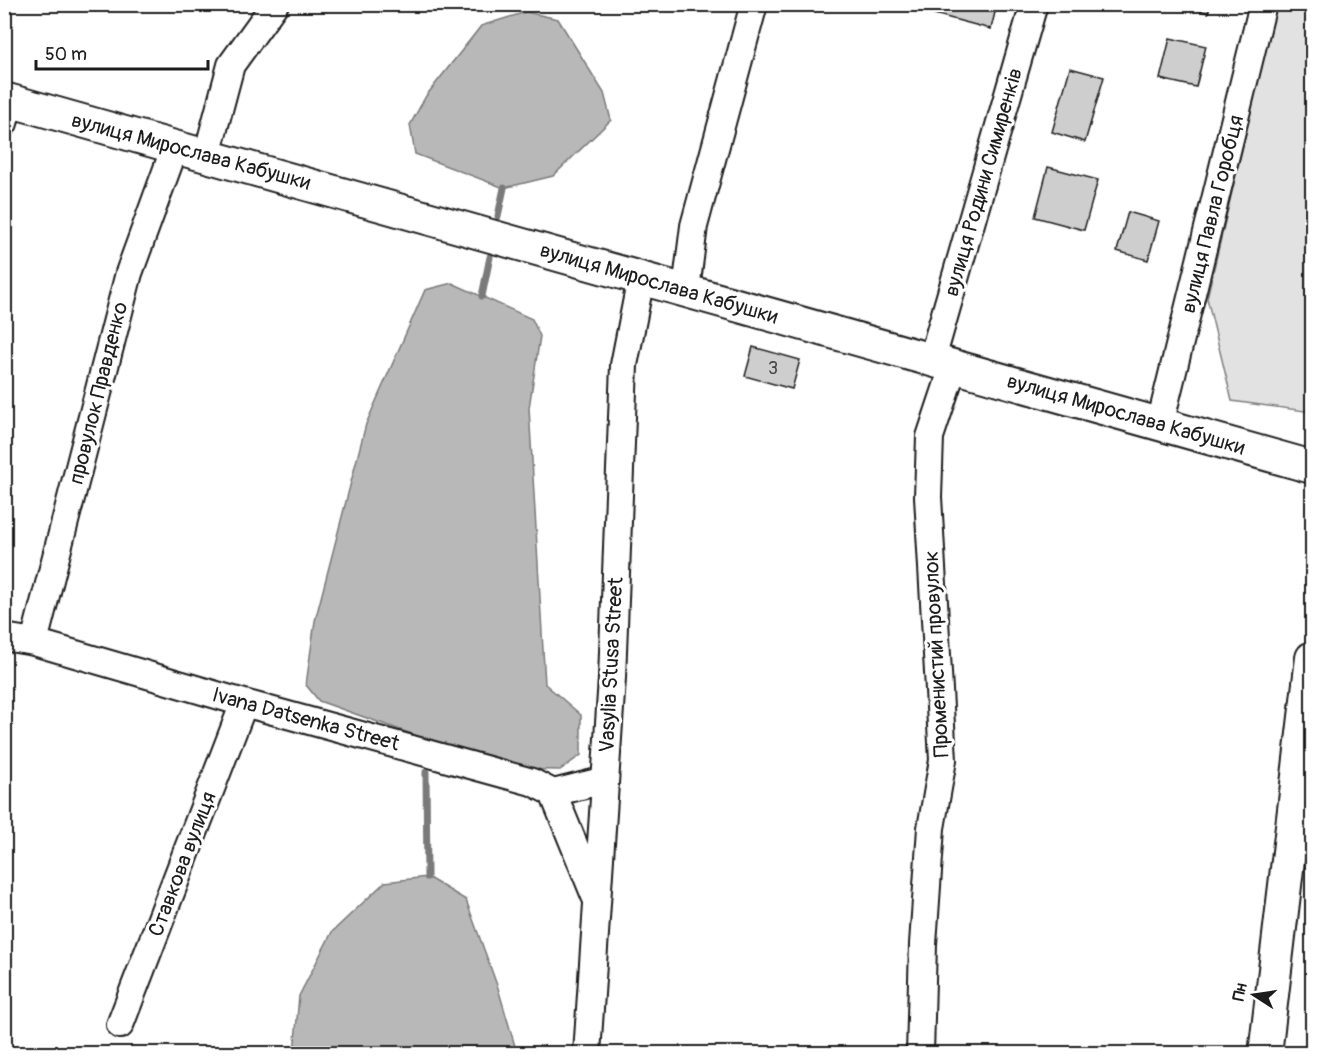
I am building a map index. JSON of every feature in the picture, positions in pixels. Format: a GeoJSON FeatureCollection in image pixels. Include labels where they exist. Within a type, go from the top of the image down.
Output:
{"type":"FeatureCollection","features":[{"type":"Feature","properties":{"kind":"street"},"geometry":{"type":"LineString","coordinates":[[207,154],[231,65],[275,4]]}},
{"type":"Feature","properties":{"kind":"street"},"geometry":{"type":"LineString","coordinates":[[686,290],[694,226],[754,4]]}},
{"type":"Feature","properties":{"kind":"street","name":"вулиця Родини Симиренків"},"geometry":{"type":"LineString","coordinates":[[943,362],[1034,4]]}},
{"type":"Feature","properties":{"kind":"street","name":"вулиця Павла Горобця"},"geometry":{"type":"LineString","coordinates":[[1160,424],[1263,4]]}},
{"type":"Feature","properties":{"kind":"street","name":"вулиця Мирослава Кабушки"},"geometry":{"type":"LineString","coordinates":[[6,107],[207,154],[1312,467]]}},
{"type":"Feature","properties":{"kind":"street","name":"провулок Правденко"},"geometry":{"type":"LineString","coordinates":[[34,642],[129,273],[175,147]]}},
{"type":"Feature","properties":{"kind":"street","name":"Vasylia Stusa Street"},"geometry":{"type":"LineString","coordinates":[[587,1053],[612,678],[624,365],[641,278]]}},
{"type":"Feature","properties":{"kind":"street","name":"Променистий провулок"},"geometry":{"type":"LineString","coordinates":[[920,1053],[923,944],[931,828],[943,760],[928,497],[930,437],[943,362]]}},
{"type":"Feature","properties":{"kind":"street","name":"Ivana Datsenka Street"},"geometry":{"type":"LineString","coordinates":[[4,638],[34,642],[244,703],[532,782],[552,793]]}},
{"type":"Feature","properties":{"kind":"street"},"geometry":{"type":"LineString","coordinates":[[1265,1053],[1312,658]]}},
{"type":"Feature","properties":{"kind":"street","name":"Ставкова вулиця"},"geometry":{"type":"LineString","coordinates":[[120,1025],[244,703]]}},
{"type":"Feature","properties":{"kind":"street"},"geometry":{"type":"LineString","coordinates":[[597,900],[552,793],[605,780]]}},
{"type":"Feature","properties":{"kind":"shaded area"},"geometry":{"type":"Polygon","coordinates":[[[1276,5],[1312,5],[1312,412],[1232,401],[1207,298],[1276,5]]]}},
{"type":"Feature","properties":{"kind":"shaded area"},"geometry":{"type":"Polygon","coordinates":[[[526,12],[558,19],[604,93],[611,120],[553,176],[504,188],[415,154],[410,125],[426,96],[481,26],[526,12]]]}},
{"type":"Feature","properties":{"kind":"shaded area"},"geometry":{"type":"Polygon","coordinates":[[[452,283],[532,319],[540,336],[529,408],[545,684],[581,715],[581,755],[560,770],[510,769],[319,701],[306,685],[315,621],[366,424],[425,290],[452,283]]]}},
{"type":"Feature","properties":{"kind":"shaded area"},"geometry":{"type":"Polygon","coordinates":[[[427,877],[466,900],[498,988],[517,1053],[294,1053],[299,996],[332,932],[385,882],[427,877]]]}},
{"type":"Feature","properties":{"kind":"building"},"geometry":{"type":"Polygon","coordinates":[[[937,4],[997,4],[991,29],[934,14],[937,4]]]}},
{"type":"Feature","properties":{"kind":"building"},"geometry":{"type":"Polygon","coordinates":[[[1180,4],[1211,4],[1208,13],[1180,4]]]}},
{"type":"Feature","properties":{"kind":"building"},"geometry":{"type":"Polygon","coordinates":[[[1170,38],[1206,46],[1196,87],[1160,79],[1170,38]]]}},
{"type":"Feature","properties":{"kind":"building"},"geometry":{"type":"Polygon","coordinates":[[[1070,68],[1104,77],[1085,142],[1052,132],[1070,68]]]}},
{"type":"Feature","properties":{"kind":"building"},"geometry":{"type":"Polygon","coordinates":[[[1048,167],[1098,180],[1084,230],[1035,217],[1048,167]]]}},
{"type":"Feature","properties":{"kind":"building"},"geometry":{"type":"Polygon","coordinates":[[[1128,212],[1159,221],[1148,260],[1117,251],[1128,212]]]}},
{"type":"Feature","properties":{"kind":"building"},"geometry":{"type":"Polygon","coordinates":[[[753,347],[800,360],[792,389],[745,376],[753,347]]]}},
{"type":"Feature","properties":{"kind":"building"},"geometry":{"type":"Polygon","coordinates":[[[1312,1012],[1312,1044],[1308,1043],[1312,1012]]]}},
{"type":"Feature","properties":{"kind":"waterway"},"geometry":{"type":"LineString","coordinates":[[498,216],[504,188]]}},
{"type":"Feature","properties":{"kind":"waterway"},"geometry":{"type":"LineString","coordinates":[[482,296],[490,257]]}},
{"type":"Feature","properties":{"kind":"waterway"},"geometry":{"type":"LineString","coordinates":[[426,772],[427,877]]}}]}
